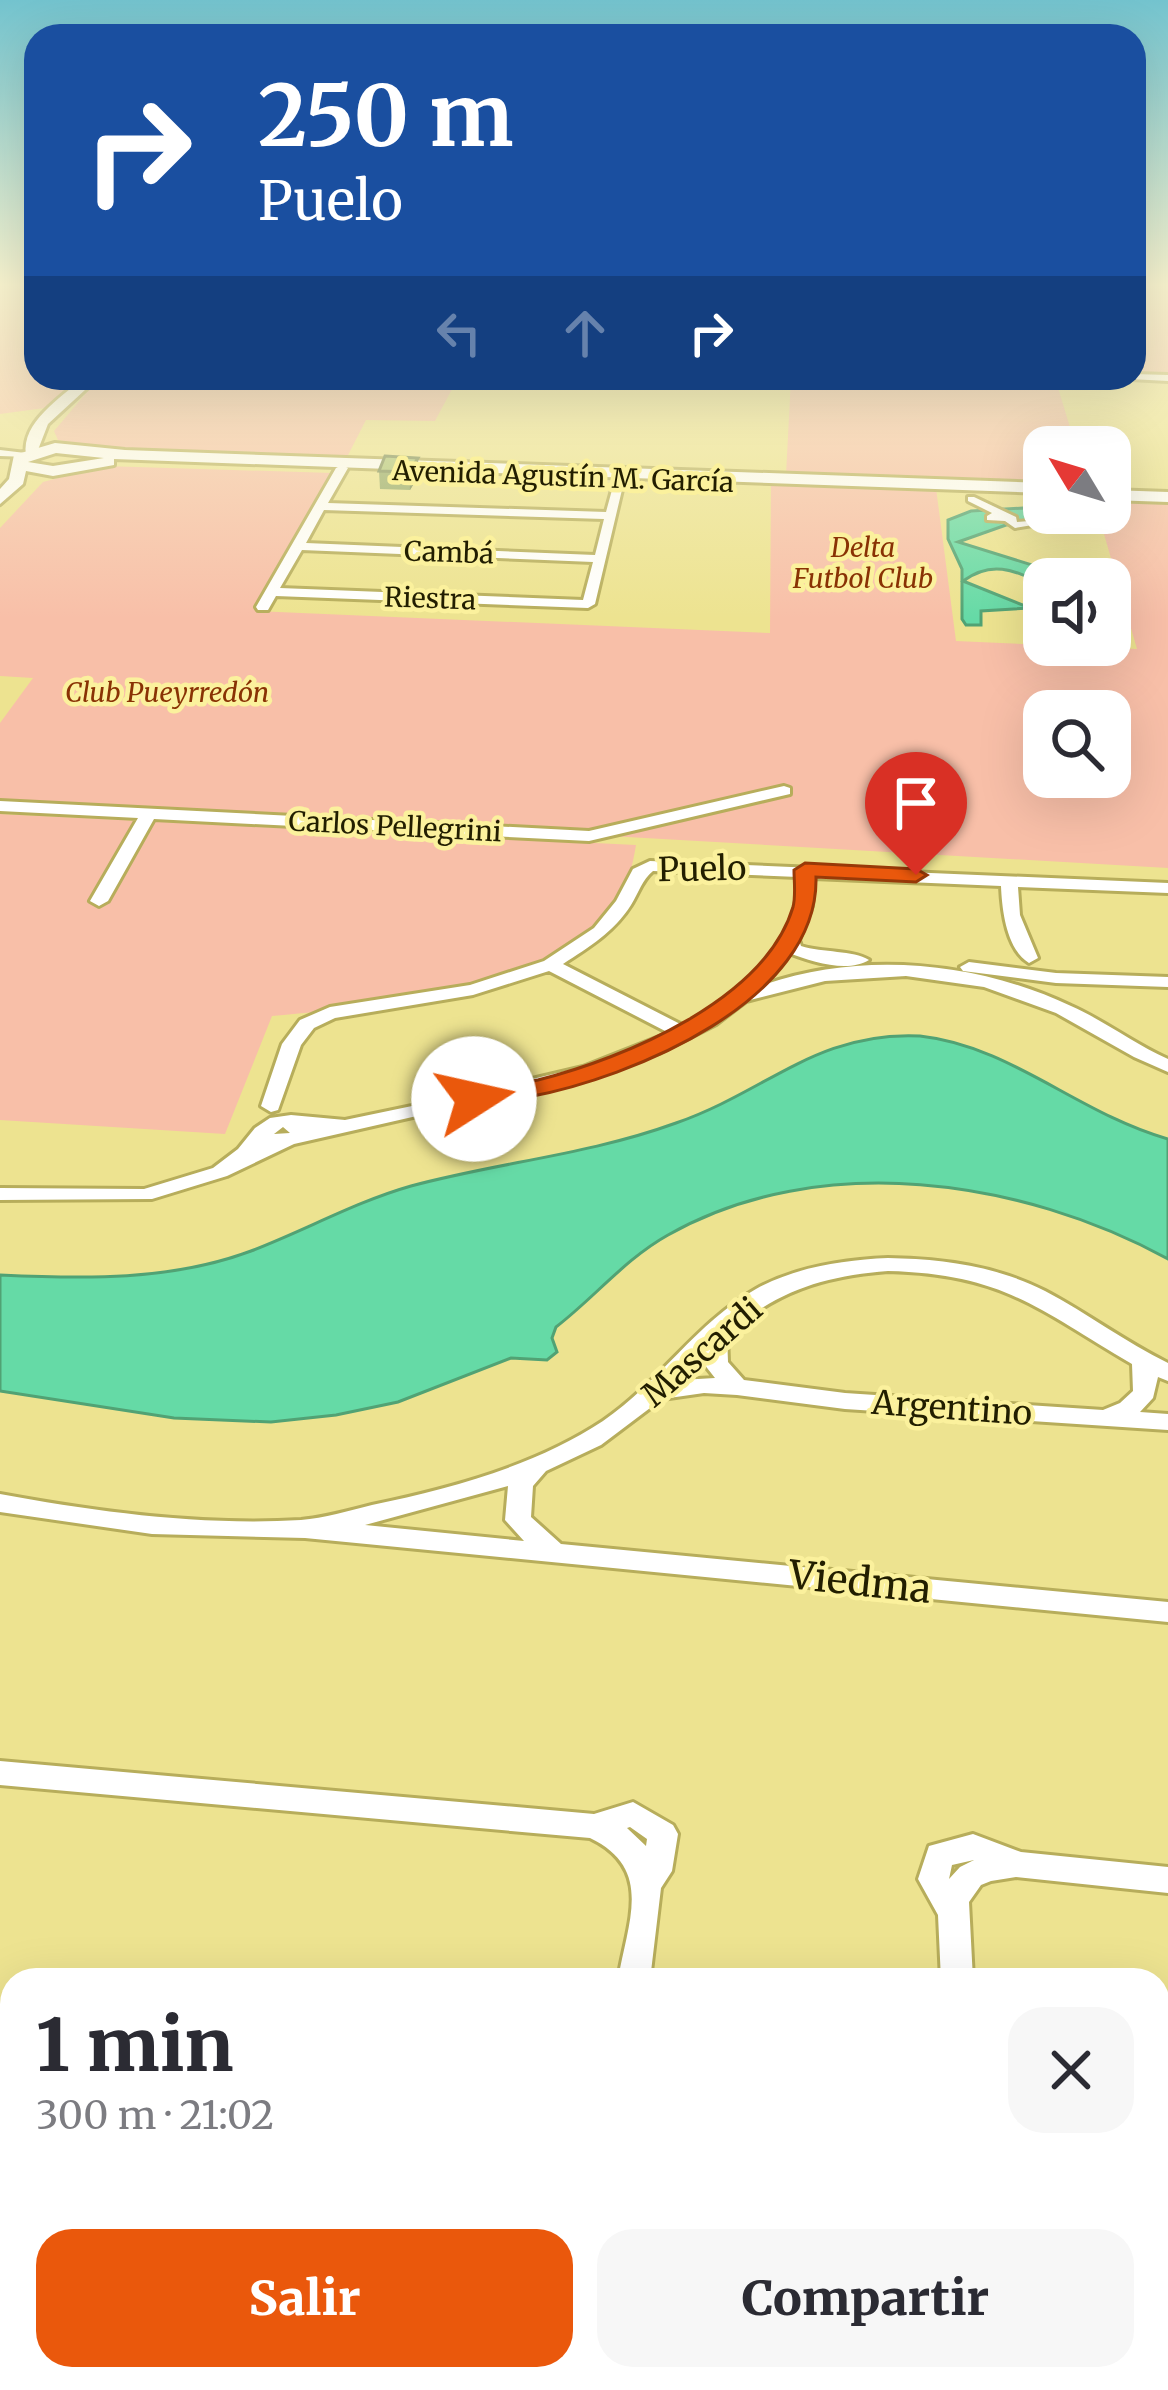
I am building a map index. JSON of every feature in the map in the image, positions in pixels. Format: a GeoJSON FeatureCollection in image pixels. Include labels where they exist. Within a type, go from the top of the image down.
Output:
{"type":"FeatureCollection","features":[{"type":"Feature","properties":{"kind":"main road"},"geometry":{"type":"LineString","coordinates":[[0,499],[16,480],[24,459],[76,459]]}},
{"type":"Feature","properties":{"kind":"main road","name":"Avenida Agustín M. García"},"geometry":{"type":"LineString","coordinates":[[76,459],[1023,489]]}},
{"type":"Feature","properties":{"kind":"main road","name":"Avenida Agustín M. García"},"geometry":{"type":"LineString","coordinates":[[0,512],[27,484],[76,459],[1023,489]]}},
{"type":"Feature","properties":{"kind":"main road"},"geometry":{"type":"LineString","coordinates":[[1131,494],[1168,495]]}},
{"type":"Feature","properties":{"kind":"street"},"geometry":{"type":"LineString","coordinates":[[0,454],[24,459],[39,426],[73,396]]}},
{"type":"Feature","properties":{"kind":"street"},"geometry":{"type":"LineString","coordinates":[[58,411],[46,434],[76,459]]}},
{"type":"Feature","properties":{"kind":"street"},"geometry":{"type":"LineString","coordinates":[[263,607],[342,468]]}},
{"type":"Feature","properties":{"kind":"street"},"geometry":{"type":"LineString","coordinates":[[600,559],[621,479]]}},
{"type":"Feature","properties":{"kind":"street"},"geometry":{"type":"LineString","coordinates":[[971,499],[1014,525],[1023,523]]}},
{"type":"Feature","properties":{"kind":"street"},"geometry":{"type":"LineString","coordinates":[[321,506],[611,516]]}},
{"type":"Feature","properties":{"kind":"street","name":"Cambá"},"geometry":{"type":"LineString","coordinates":[[297,546],[600,559]]}},
{"type":"Feature","properties":{"kind":"street","name":"Riestra"},"geometry":{"type":"LineString","coordinates":[[272,592],[588,604],[600,559]]}},
{"type":"Feature","properties":{"kind":"street","name":"Carlos Pellegrini"},"geometry":{"type":"LineString","coordinates":[[0,806],[589,836],[784,791]]}},
{"type":"Feature","properties":{"kind":"street"},"geometry":{"type":"LineString","coordinates":[[99,901],[148,814]]}},
{"type":"Feature","properties":{"kind":"street","name":"Puelo"},"geometry":{"type":"LineString","coordinates":[[266,1121],[298,1031],[317,1018],[473,990],[550,965],[600,932],[624,903],[639,873],[650,866],[1168,889]]}},
{"type":"Feature","properties":{"kind":"street"},"geometry":{"type":"LineString","coordinates":[[723,1008],[771,967],[790,940],[806,904],[805,870]]}},
{"type":"Feature","properties":{"kind":"street"},"geometry":{"type":"LineString","coordinates":[[1009,880],[1011,916],[1029,958],[1063,978]]}},
{"type":"Feature","properties":{"kind":"street"},"geometry":{"type":"LineString","coordinates":[[790,940],[794,949],[819,958]]}},
{"type":"Feature","properties":{"kind":"street"},"geometry":{"type":"LineString","coordinates":[[771,967],[819,958],[1168,982]]}},
{"type":"Feature","properties":{"kind":"street"},"geometry":{"type":"LineString","coordinates":[[999,971],[1029,958]]}},
{"type":"Feature","properties":{"kind":"street"},"geometry":{"type":"LineString","coordinates":[[550,965],[682,1032]]}},
{"type":"Feature","properties":{"kind":"street"},"geometry":{"type":"LineString","coordinates":[[771,967],[775,978],[794,981]]}},
{"type":"Feature","properties":{"kind":"street"},"geometry":{"type":"LineString","coordinates":[[266,1121],[268,1141],[292,1132],[345,1126],[544,1086],[609,1065],[723,1008],[794,981],[857,972],[927,974],[990,984],[1052,1004],[1168,1066]]}},
{"type":"Feature","properties":{"kind":"street"},"geometry":{"type":"LineString","coordinates":[[1052,1004],[1063,978]]}},
{"type":"Feature","properties":{"kind":"street"},"geometry":{"type":"LineString","coordinates":[[220,1172],[252,1148],[266,1121]]}},
{"type":"Feature","properties":{"kind":"street"},"geometry":{"type":"LineString","coordinates":[[0,1194],[145,1195],[220,1172],[292,1132]]}},
{"type":"Feature","properties":{"kind":"street","name":"Mascardi"},"geometry":{"type":"LineString","coordinates":[[305,1529],[437,1501],[536,1467],[592,1438],[658,1391],[757,1300],[814,1276],[892,1265],[986,1275],[1046,1298],[1143,1362]]}},
{"type":"Feature","properties":{"kind":"street"},"geometry":{"type":"LineString","coordinates":[[716,1336],[716,1364],[736,1387]]}},
{"type":"Feature","properties":{"kind":"street"},"geometry":{"type":"LineString","coordinates":[[1143,1362],[1168,1372]]}},
{"type":"Feature","properties":{"kind":"street"},"geometry":{"type":"LineString","coordinates":[[1102,1418],[1128,1412],[1142,1400],[1148,1377],[1143,1362]]}},
{"type":"Feature","properties":{"kind":"street","name":"Argentino"},"geometry":{"type":"LineString","coordinates":[[658,1391],[704,1385],[844,1401],[1168,1422]]}},
{"type":"Feature","properties":{"kind":"street"},"geometry":{"type":"LineString","coordinates":[[488,1544],[514,1533],[521,1483],[536,1467]]}},
{"type":"Feature","properties":{"kind":"street"},"geometry":{"type":"LineString","coordinates":[[484,1487],[502,1488],[553,1551]]}},
{"type":"Feature","properties":{"kind":"street"},"geometry":{"type":"LineString","coordinates":[[436,1538],[426,1524],[437,1501]]}},
{"type":"Feature","properties":{"kind":"street"},"geometry":{"type":"LineString","coordinates":[[0,1503],[177,1530],[305,1529]]}},
{"type":"Feature","properties":{"kind":"street","name":"Viedma"},"geometry":{"type":"LineString","coordinates":[[305,1529],[1168,1612]]}},
{"type":"Feature","properties":{"kind":"street"},"geometry":{"type":"LineString","coordinates":[[0,1773],[595,1826],[633,1844],[644,1862],[647,1883],[636,1968]]}},
{"type":"Feature","properties":{"kind":"street"},"geometry":{"type":"LineString","coordinates":[[957,1968],[952,1912],[962,1882],[977,1870],[1020,1864],[1168,1880]]}},
{"type":"Feature","properties":{"kind":"green space"},"geometry":{"type":"Polygon","coordinates":[[[0,396],[63,396],[52,407],[0,414],[0,396]]]}},
{"type":"Feature","properties":{"kind":"green space"},"geometry":{"type":"Polygon","coordinates":[[[84,396],[449,396],[435,421],[366,420],[345,461],[127,453],[58,440],[54,431],[84,396]]]}},
{"type":"Feature","properties":{"kind":"green space"},"geometry":{"type":"Polygon","coordinates":[[[790,396],[1060,396],[1070,426],[1023,426],[1023,483],[786,475],[790,396]]]}},
{"type":"Feature","properties":{"kind":"green space"},"geometry":{"type":"Polygon","coordinates":[[[97,453],[1023,489],[936,488],[956,641],[1023,644],[1023,666],[1131,666],[1131,649],[1137,649],[1131,628],[1131,558],[1111,558],[1104,534],[1131,534],[1131,493],[1168,495],[1140,496],[1168,498],[1168,868],[0,801],[0,723],[33,678],[0,676],[0,528],[43,482],[104,466],[332,473],[255,611],[770,633],[771,484],[829,485],[135,458],[99,461],[97,453]]]}},
{"type":"Feature","properties":{"kind":"green space"},"geometry":{"type":"Polygon","coordinates":[[[0,814],[636,845],[628,880],[611,913],[583,939],[546,961],[454,991],[272,1016],[225,1134],[0,1120],[0,814]]]}},
{"type":"Feature","properties":{"kind":"shaded area"},"geometry":{"type":"Polygon","coordinates":[[[1023,508],[1023,523],[958,542],[1023,562],[1023,575],[993,569],[963,581],[1023,605],[981,611],[981,625],[966,625],[962,619],[962,569],[948,539],[948,520],[971,511],[1023,508]]]}},
{"type":"Feature","properties":{"kind":"shaded area"},"geometry":{"type":"Polygon","coordinates":[[[920,1036],[984,1053],[1135,1128],[1168,1139],[1168,1259],[1050,1209],[986,1194],[920,1185],[855,1184],[790,1191],[727,1208],[668,1235],[638,1255],[556,1327],[552,1338],[557,1352],[547,1360],[511,1358],[398,1402],[271,1422],[174,1418],[0,1391],[0,1275],[127,1276],[221,1261],[411,1186],[610,1143],[676,1123],[851,1043],[920,1036]]]}},
{"type":"Feature","properties":{"kind":"building"},"geometry":{"type":"Polygon","coordinates":[[[385,456],[418,458],[409,472],[379,471],[385,456]]]}},
{"type":"Feature","properties":{"kind":"route"},"geometry":{"type":"LineString","coordinates":[[474,1099],[544,1086],[609,1065],[658,1045],[723,1008],[768,972],[782,953],[806,904],[805,870],[916,875]]}},
{"type":"Feature","properties":{"kind":"park label","name":"Delta Futbol Club"},"geometry":{"type":"Point","coordinates":[863,562]}},
{"type":"Feature","properties":{"kind":"park label","name":"Club Pueyrredón"},"geometry":{"type":"Point","coordinates":[167,692]}}]}
